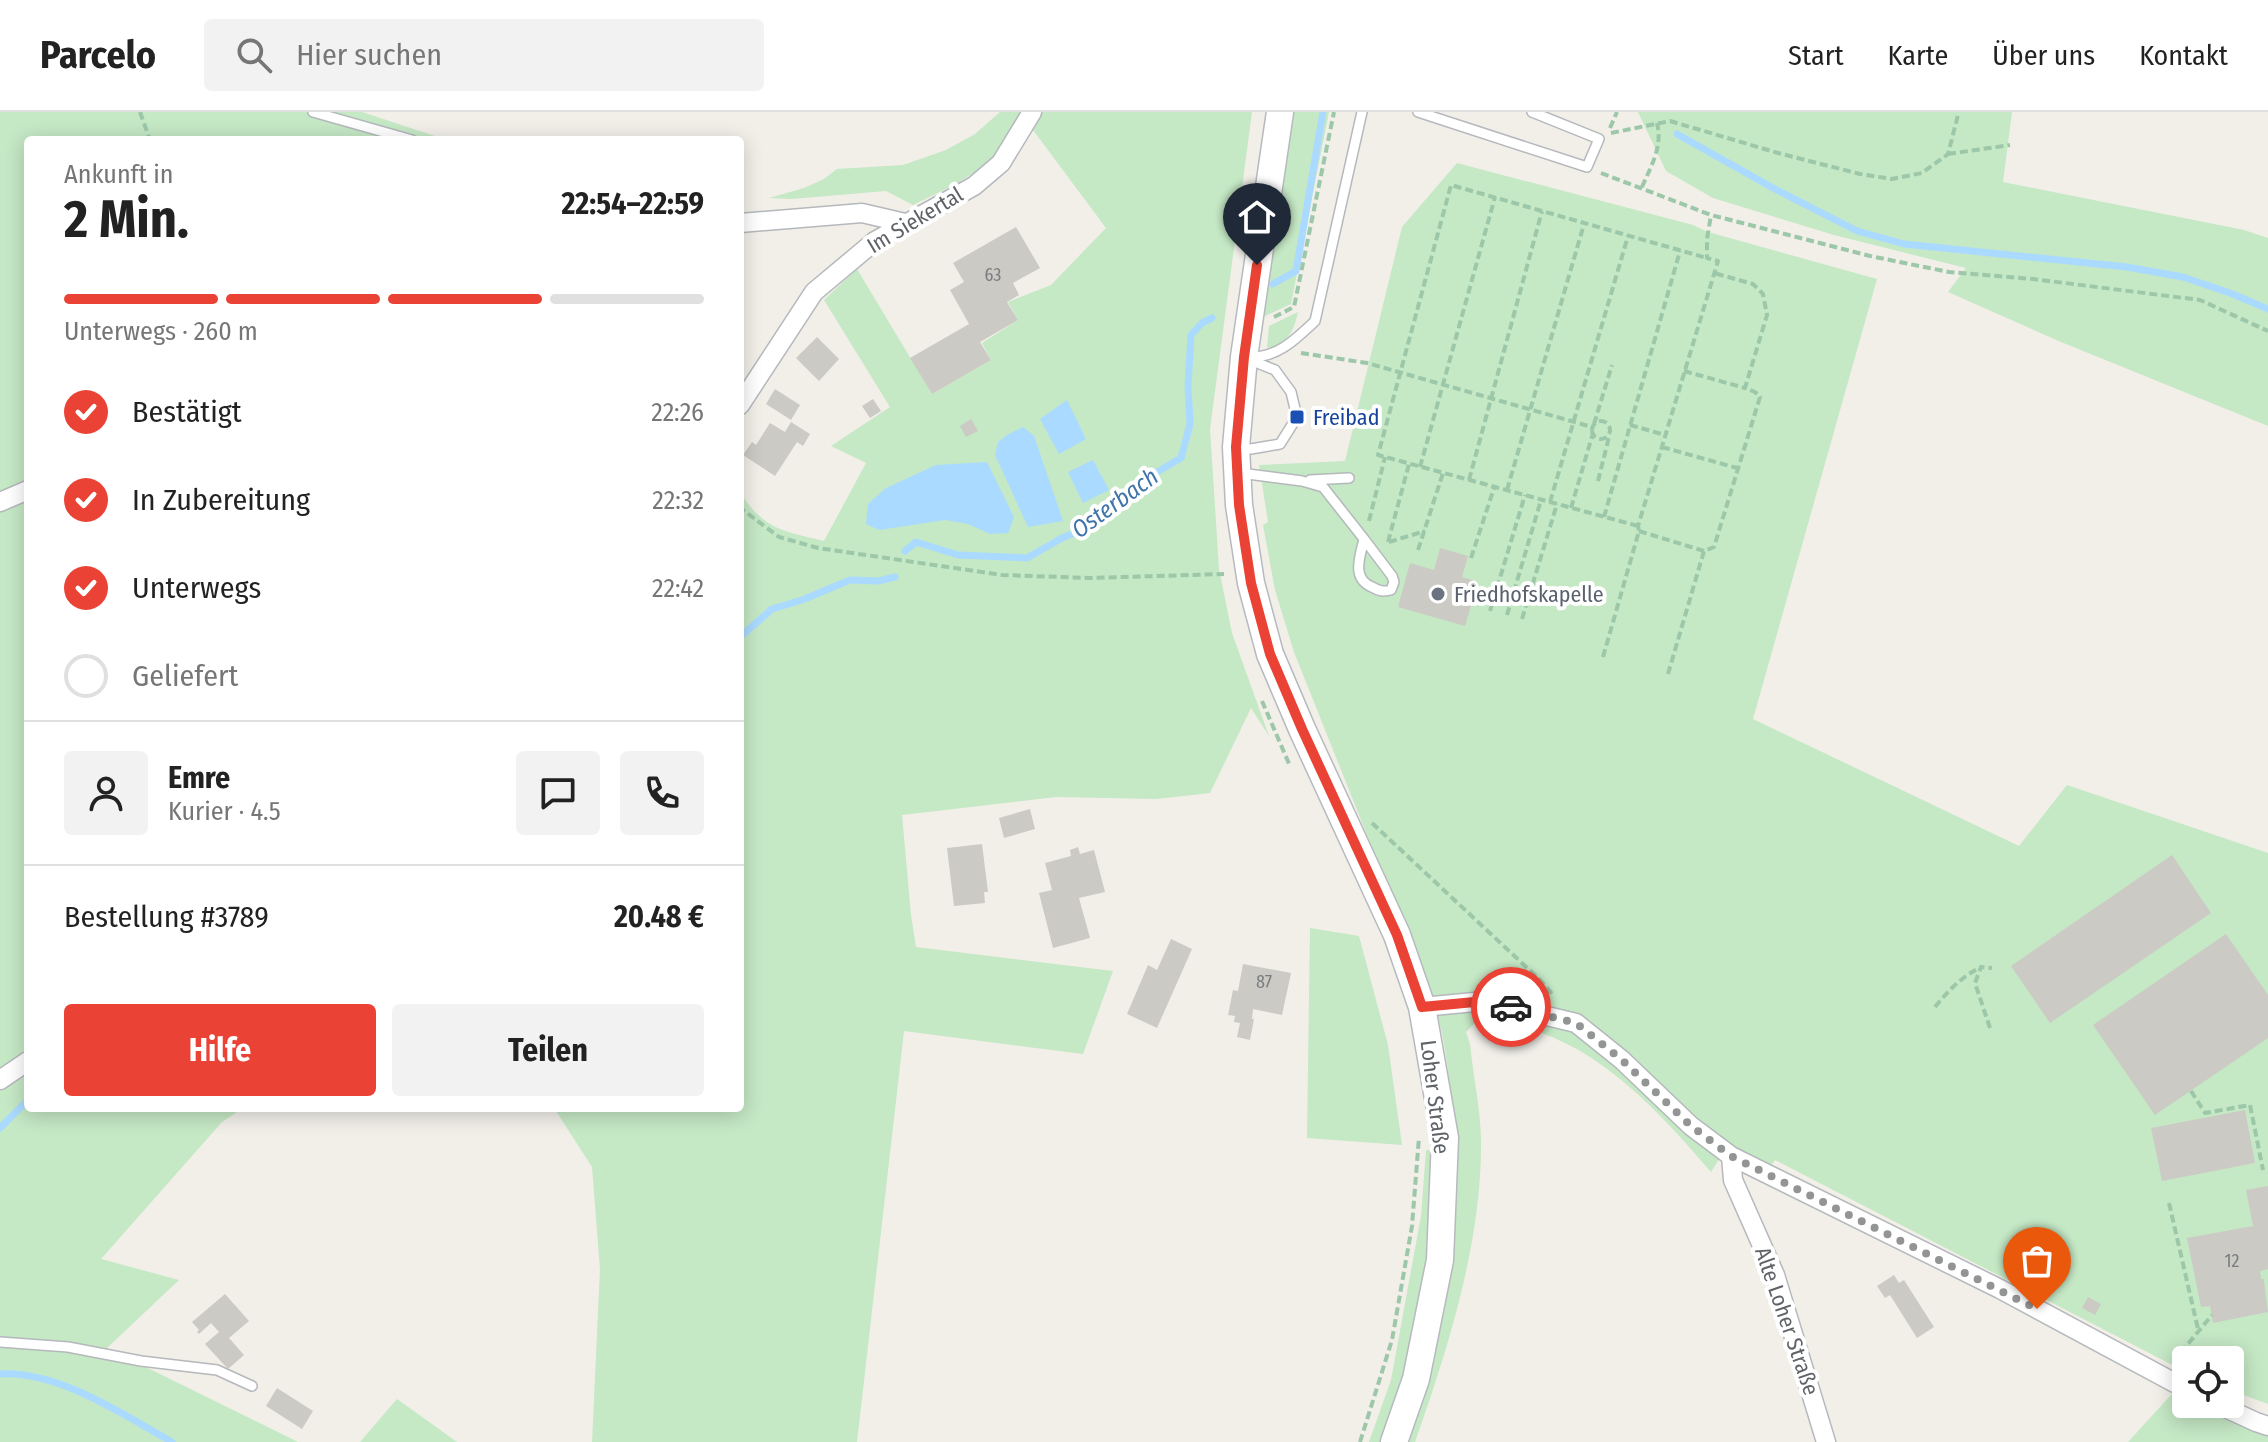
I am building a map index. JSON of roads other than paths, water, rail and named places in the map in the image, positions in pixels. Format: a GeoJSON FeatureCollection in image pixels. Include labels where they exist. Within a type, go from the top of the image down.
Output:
{"type":"FeatureCollection","features":[{"type":"Feature","properties":{"kind":"street","name":"Im Siekertal"},"geometry":{"type":"LineString","coordinates":[[744,399],[814,292],[875,241],[974,186],[1001,163],[1032,112]]}},
{"type":"Feature","properties":{"kind":"street","name":"Loher Straße"},"geometry":{"type":"LineString","coordinates":[[1280,112],[1244,357],[1236,460],[1239,505],[1251,583],[1270,654],[1397,935],[1422,1007],[1445,1138],[1440,1260],[1416,1379],[1394,1442]]}},
{"type":"Feature","properties":{"kind":"street"},"geometry":{"type":"LineString","coordinates":[[744,223],[862,213],[905,223]]}},
{"type":"Feature","properties":{"kind":"street"},"geometry":{"type":"LineString","coordinates":[[0,502],[24,492]]}},
{"type":"Feature","properties":{"kind":"street"},"geometry":{"type":"LineString","coordinates":[[1422,1007],[1485,1001],[1576,1023],[1622,1060],[1691,1126],[1731,1156],[2000,1289],[2172,1381]]}},
{"type":"Feature","properties":{"kind":"street"},"geometry":{"type":"LineString","coordinates":[[0,1080],[24,1064]]}},
{"type":"Feature","properties":{"kind":"street","name":"Alte Loher Straße"},"geometry":{"type":"LineString","coordinates":[[1731,1156],[1733,1180],[1775,1275],[1826,1442]]}},
{"type":"Feature","properties":{"kind":"street"},"geometry":{"type":"LineString","coordinates":[[2244,1416],[2268,1426]]}},
{"type":"Feature","properties":{"kind":"lane"},"geometry":{"type":"LineString","coordinates":[[313,112],[398,136]]}},
{"type":"Feature","properties":{"kind":"lane"},"geometry":{"type":"LineString","coordinates":[[1244,357],[1261,358],[1280,350],[1315,321],[1362,112]]}},
{"type":"Feature","properties":{"kind":"lane"},"geometry":{"type":"LineString","coordinates":[[1418,112],[1587,167],[1599,139],[1532,112]]}},
{"type":"Feature","properties":{"kind":"lane"},"geometry":{"type":"LineString","coordinates":[[1236,460],[1251,449],[1280,444],[1297,417],[1291,392],[1275,370],[1244,357]]}},
{"type":"Feature","properties":{"kind":"lane"},"geometry":{"type":"LineString","coordinates":[[1236,460],[1323,487],[1367,543],[1392,576],[1394,582],[1391,590],[1377,590],[1365,584],[1358,575],[1367,543]]}},
{"type":"Feature","properties":{"kind":"lane"},"geometry":{"type":"LineString","coordinates":[[1302,481],[1349,478]]}},
{"type":"Feature","properties":{"kind":"lane"},"geometry":{"type":"LineString","coordinates":[[0,1342],[68,1347],[141,1361],[217,1370],[252,1386]]}},
{"type":"Feature","properties":{"kind":"water"},"geometry":{"type":"Polygon","coordinates":[[[1067,400],[1086,439],[1059,454],[1040,419],[1067,400]]]}},
{"type":"Feature","properties":{"kind":"water"},"geometry":{"type":"Polygon","coordinates":[[[1023,427],[1034,436],[1063,521],[1028,527],[995,455],[998,442],[1023,427]]]}},
{"type":"Feature","properties":{"kind":"water"},"geometry":{"type":"Polygon","coordinates":[[[1093,460],[1109,490],[1083,503],[1068,472],[1093,460]]]}},
{"type":"Feature","properties":{"kind":"water"},"geometry":{"type":"Polygon","coordinates":[[[987,462],[1014,517],[1008,533],[990,534],[968,524],[945,520],[879,530],[866,524],[868,504],[886,488],[936,465],[987,462]]]}},
{"type":"Feature","properties":{"kind":"waterway","name":"Osterbach"},"geometry":{"type":"LineString","coordinates":[[1273,284],[1296,271],[1323,112]]}},
{"type":"Feature","properties":{"kind":"waterway"},"geometry":{"type":"LineString","coordinates":[[1677,134],[1857,231],[1904,244],[2127,267],[2183,277],[2268,309]]}},
{"type":"Feature","properties":{"kind":"waterway","name":"Osterbach"},"geometry":{"type":"LineString","coordinates":[[905,551],[916,542],[958,555],[1027,558],[1062,538],[1090,527],[1116,508],[1128,489],[1181,458],[1190,424],[1188,386],[1191,335],[1202,323],[1212,318]]}},
{"type":"Feature","properties":{"kind":"waterway","name":"Osterbach"},"geometry":{"type":"LineString","coordinates":[[744,634],[772,609],[850,580],[878,581],[895,577]]}},
{"type":"Feature","properties":{"kind":"waterway","name":"Osterbach"},"geometry":{"type":"LineString","coordinates":[[0,1128],[24,1104]]}},
{"type":"Feature","properties":{"kind":"waterway"},"geometry":{"type":"LineString","coordinates":[[0,1374],[45,1379],[67,1387],[111,1407],[172,1442]]}},
{"type":"Feature","properties":{"kind":"place","name":"Freibad"},"geometry":{"type":"Point","coordinates":[1297,417]}},
{"type":"Feature","properties":{"kind":"place","name":"Friedhofskapelle"},"geometry":{"type":"Point","coordinates":[1438,594]}}]}
